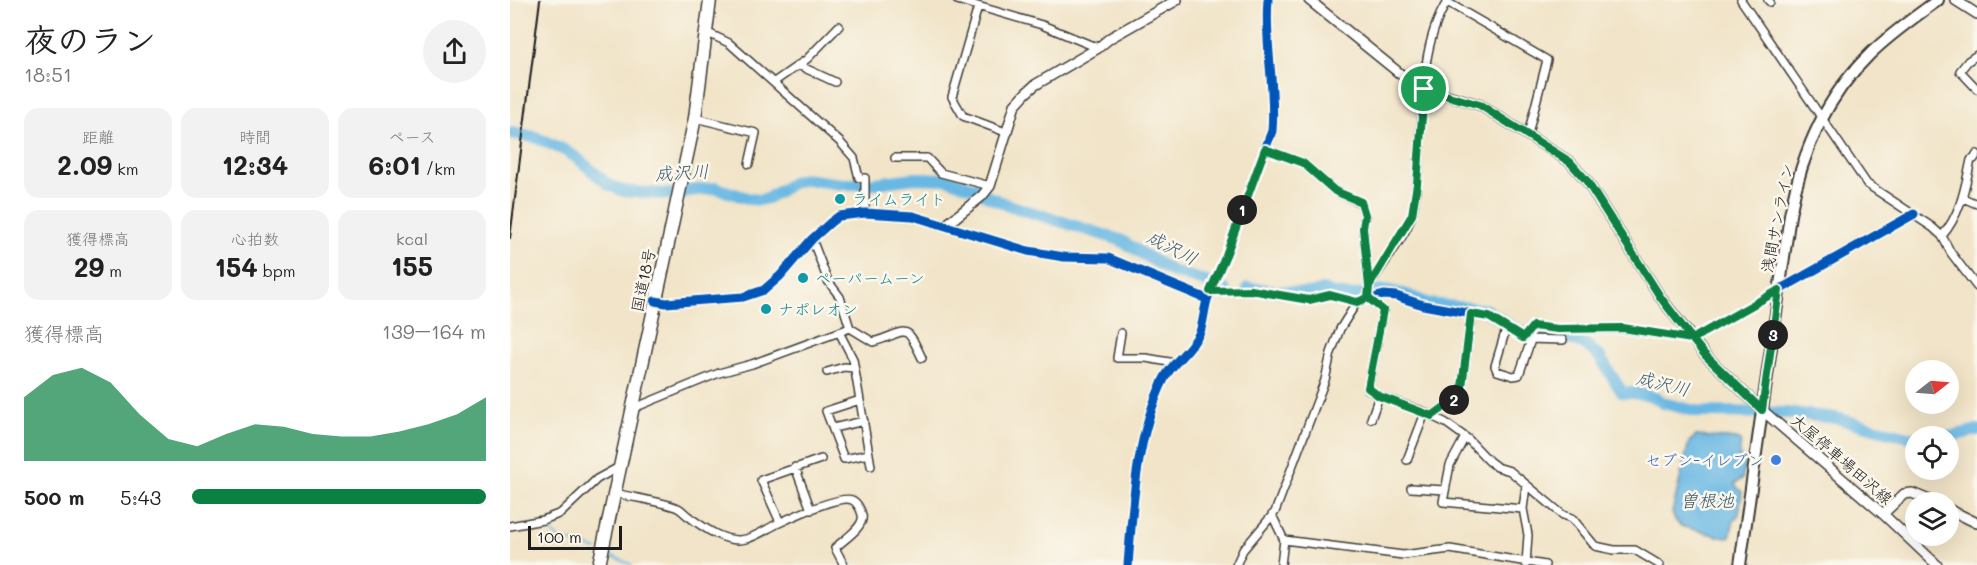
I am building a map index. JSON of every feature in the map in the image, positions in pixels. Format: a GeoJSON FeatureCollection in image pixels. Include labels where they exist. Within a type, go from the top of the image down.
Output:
{"type":"FeatureCollection","features":[{"type":"Feature","properties":{"kind":"highway","name":"国道18号"},"geometry":{"type":"LineString","coordinates":[[599,565],[695,118],[710,0]]}},
{"type":"Feature","properties":{"kind":"main road"},"geometry":{"type":"LineString","coordinates":[[946,225],[986,190],[1008,133],[1015,105],[1026,93],[1110,38],[1177,0]]}},
{"type":"Feature","properties":{"kind":"main road","name":"大屋停車場田沢線"},"geometry":{"type":"LineString","coordinates":[[1310,0],[1414,85],[1480,105],[1570,162],[1586,180],[1661,298],[1705,355],[1765,414],[1883,514],[1937,565]]}},
{"type":"Feature","properties":{"kind":"main road","name":"浅間サンライン"},"geometry":{"type":"LineString","coordinates":[[1740,565],[1765,414],[1779,290],[1795,192],[1804,158],[1822,119],[1845,83],[1869,55],[1938,0]]}},
{"type":"Feature","properties":{"kind":"main road"},"geometry":{"type":"LineString","coordinates":[[1955,0],[1977,14]]}},
{"type":"Feature","properties":{"kind":"main road"},"geometry":{"type":"LineString","coordinates":[[1883,514],[1905,494]]}},
{"type":"Feature","properties":{"kind":"main road"},"geometry":{"type":"LineString","coordinates":[[1959,514],[1977,523]]}},
{"type":"Feature","properties":{"kind":"street"},"geometry":{"type":"LineString","coordinates":[[957,0],[1042,25],[1098,48]]}},
{"type":"Feature","properties":{"kind":"street"},"geometry":{"type":"LineString","coordinates":[[1128,565],[1134,486],[1149,420],[1167,374],[1199,334],[1207,299],[1226,255],[1272,131],[1274,110],[1266,25],[1268,0]]}},
{"type":"Feature","properties":{"kind":"street"},"geometry":{"type":"LineString","coordinates":[[1741,0],[1867,184],[1914,214],[1942,236],[1951,253],[1977,287]]}},
{"type":"Feature","properties":{"kind":"street"},"geometry":{"type":"LineString","coordinates":[[1236,565],[1243,550],[1272,516],[1284,491],[1298,447],[1325,380],[1331,353],[1340,329],[1357,302],[1369,293],[1412,215],[1417,184],[1424,89],[1433,30],[1437,17],[1447,2],[1547,60],[1528,134]]}},
{"type":"Feature","properties":{"kind":"street"},"geometry":{"type":"LineString","coordinates":[[978,7],[952,97],[963,116],[1008,133]]}},
{"type":"Feature","properties":{"kind":"street"},"geometry":{"type":"LineString","coordinates":[[774,82],[820,47],[839,26]]}},
{"type":"Feature","properties":{"kind":"street"},"geometry":{"type":"LineString","coordinates":[[706,32],[729,43],[840,142],[854,158],[859,178],[865,178],[865,213]]}},
{"type":"Feature","properties":{"kind":"street"},"geometry":{"type":"LineString","coordinates":[[1977,55],[1960,71],[1977,89]]}},
{"type":"Feature","properties":{"kind":"street"},"geometry":{"type":"LineString","coordinates":[[798,65],[835,82]]}},
{"type":"Feature","properties":{"kind":"street"},"geometry":{"type":"LineString","coordinates":[[695,118],[756,133],[749,164]]}},
{"type":"Feature","properties":{"kind":"street"},"geometry":{"type":"LineString","coordinates":[[1265,149],[1303,163],[1335,191],[1361,202],[1365,215],[1363,228],[1369,293],[1383,310],[1368,388],[1379,396],[1429,414],[1465,437],[1489,461],[1497,467],[1510,471],[1563,515],[1572,518],[1595,546],[1614,550],[1635,550],[1660,565]]}},
{"type":"Feature","properties":{"kind":"street"},"geometry":{"type":"LineString","coordinates":[[1942,236],[1952,224],[1962,198],[1971,160],[1977,154]]}},
{"type":"Feature","properties":{"kind":"street"},"geometry":{"type":"LineString","coordinates":[[895,158],[927,158],[941,173],[986,190]]}},
{"type":"Feature","properties":{"kind":"street"},"geometry":{"type":"LineString","coordinates":[[1962,198],[1977,204]]}},
{"type":"Feature","properties":{"kind":"street"},"geometry":{"type":"LineString","coordinates":[[655,301],[666,303],[743,297],[764,290],[780,276],[812,239],[838,216],[865,213],[913,216],[1028,251],[1064,257],[1108,258],[1207,299]]}},
{"type":"Feature","properties":{"kind":"street"},"geometry":{"type":"LineString","coordinates":[[1506,329],[1495,366],[1497,371],[1513,376],[1519,375],[1527,336],[1533,326],[1558,329],[1623,328],[1692,339],[1914,214]]}},
{"type":"Feature","properties":{"kind":"street"},"geometry":{"type":"LineString","coordinates":[[812,239],[828,281],[840,297],[850,328],[873,342],[906,331],[911,334],[922,358]]}},
{"type":"Feature","properties":{"kind":"street"},"geometry":{"type":"LineString","coordinates":[[1211,289],[1251,290],[1309,300],[1330,295],[1357,302]]}},
{"type":"Feature","properties":{"kind":"street"},"geometry":{"type":"LineString","coordinates":[[1369,293],[1396,296],[1423,305],[1489,317],[1506,329],[1527,336],[1563,340]]}},
{"type":"Feature","properties":{"kind":"street"},"geometry":{"type":"LineString","coordinates":[[1407,460],[1429,414],[1461,395],[1471,314]]}},
{"type":"Feature","properties":{"kind":"street"},"geometry":{"type":"LineString","coordinates":[[634,408],[719,373],[752,364],[850,328]]}},
{"type":"Feature","properties":{"kind":"street"},"geometry":{"type":"LineString","coordinates":[[839,332],[853,359],[871,466]]}},
{"type":"Feature","properties":{"kind":"street"},"geometry":{"type":"LineString","coordinates":[[1120,333],[1117,358],[1146,358],[1175,363]]}},
{"type":"Feature","properties":{"kind":"street"},"geometry":{"type":"LineString","coordinates":[[827,372],[844,367],[854,368]]}},
{"type":"Feature","properties":{"kind":"street"},"geometry":{"type":"LineString","coordinates":[[1371,418],[1379,396]]}},
{"type":"Feature","properties":{"kind":"street"},"geometry":{"type":"LineString","coordinates":[[860,400],[826,411],[843,459],[869,454]]}},
{"type":"Feature","properties":{"kind":"street"},"geometry":{"type":"LineString","coordinates":[[833,428],[864,421]]}},
{"type":"Feature","properties":{"kind":"street"},"geometry":{"type":"LineString","coordinates":[[1465,437],[1450,465],[1443,502],[1523,509]]}},
{"type":"Feature","properties":{"kind":"street"},"geometry":{"type":"LineString","coordinates":[[780,522],[761,480],[820,459]]}},
{"type":"Feature","properties":{"kind":"street"},"geometry":{"type":"LineString","coordinates":[[510,526],[543,520],[561,513],[597,479],[621,466]]}},
{"type":"Feature","properties":{"kind":"street"},"geometry":{"type":"LineString","coordinates":[[795,467],[811,510]]}},
{"type":"Feature","properties":{"kind":"street"},"geometry":{"type":"LineString","coordinates":[[1526,486],[1523,509],[1528,535],[1526,563]]}},
{"type":"Feature","properties":{"kind":"street"},"geometry":{"type":"LineString","coordinates":[[1411,488],[1445,490]]}},
{"type":"Feature","properties":{"kind":"street"},"geometry":{"type":"LineString","coordinates":[[615,493],[679,508],[714,533],[731,540],[748,539],[780,522],[842,499],[850,499],[858,505],[862,523],[859,529],[851,533],[835,548],[844,565]]}},
{"type":"Feature","properties":{"kind":"street"},"geometry":{"type":"LineString","coordinates":[[1272,516],[1284,540],[1281,565]]}},
{"type":"Feature","properties":{"kind":"street"},"geometry":{"type":"LineString","coordinates":[[1284,540],[1403,555],[1450,549],[1545,565]]}},
{"type":"Feature","properties":{"kind":"water","name":"曽根池"},"geometry":{"type":"Polygon","coordinates":[[[1696,436],[1737,439],[1741,441],[1739,457],[1747,458],[1742,479],[1734,484],[1742,492],[1739,514],[1734,520],[1730,536],[1725,538],[1681,526],[1672,513],[1689,442],[1696,436]]]}},
{"type":"Feature","properties":{"kind":"waterway","name":"成沢川"},"geometry":{"type":"LineString","coordinates":[[510,133],[535,137],[564,150],[609,185],[623,191],[678,195],[688,191],[716,188],[759,200],[768,198],[792,183],[804,179],[842,184],[869,184],[914,178],[948,179],[977,189],[1008,205],[1120,240],[1171,271],[1225,290]]}},
{"type":"Feature","properties":{"kind":"waterway","name":"成沢川"},"geometry":{"type":"LineString","coordinates":[[1248,288],[1311,294],[1323,290],[1333,294],[1351,296],[1386,290],[1429,304],[1486,310],[1517,331],[1532,335],[1569,338],[1585,344],[1599,356],[1622,392],[1643,394],[1663,403],[1699,412],[1791,413],[1836,418],[1905,436]]}},
{"type":"Feature","properties":{"kind":"waterway","name":"成沢川"},"geometry":{"type":"LineString","coordinates":[[1959,434],[1977,430]]}},
{"type":"Feature","properties":{"kind":"waterway"},"geometry":{"type":"LineString","coordinates":[[510,530],[542,524],[561,541],[579,543],[597,550]]}},
{"type":"Feature","properties":{"kind":"waterway"},"geometry":{"type":"LineString","coordinates":[[605,553],[632,565]]}},
{"type":"Feature","properties":{"kind":"railway"},"geometry":{"type":"LineString","coordinates":[[510,238],[540,0]]}},
{"type":"Feature","properties":{"kind":"cycle path"},"geometry":{"type":"LineString","coordinates":[[1128,565],[1137,470],[1147,423],[1164,379],[1200,332],[1208,297],[1272,131],[1268,0]]}},
{"type":"Feature","properties":{"kind":"cycle path"},"geometry":{"type":"LineString","coordinates":[[655,301],[666,303],[743,297],[764,290],[831,222],[839,216],[865,213],[913,216],[1028,251],[1064,257],[1108,258],[1207,299]]}},
{"type":"Feature","properties":{"kind":"cycle path"},"geometry":{"type":"LineString","coordinates":[[1210,291],[1251,290],[1309,300],[1330,295],[1357,302],[1384,295],[1396,296],[1423,305],[1489,317],[1523,338],[1533,326],[1558,329],[1623,329],[1692,339],[1914,214]]}},
{"type":"Feature","properties":{"kind":"place","name":"ライムライト"},"geometry":{"type":"Point","coordinates":[840,199]}},
{"type":"Feature","properties":{"kind":"place","name":"ペーパームーン"},"geometry":{"type":"Point","coordinates":[803,278]}},
{"type":"Feature","properties":{"kind":"place","name":"ナポレオン"},"geometry":{"type":"Point","coordinates":[766,309]}},
{"type":"Feature","properties":{"kind":"place","name":"セブン-イレブン"},"geometry":{"type":"Point","coordinates":[1776,460]}},
{"type":"Feature","properties":{"kind":"route"},"geometry":{"type":"LineString","coordinates":[[1424,89],[1417,184],[1412,215],[1369,286],[1368,298],[1357,302],[1330,295],[1309,300],[1251,290],[1210,291],[1226,255],[1265,149],[1303,163],[1335,191],[1361,202],[1365,215],[1363,228],[1367,255],[1368,298],[1383,310],[1368,388],[1379,396],[1432,416],[1461,395],[1471,314],[1489,317],[1523,338],[1533,326],[1558,329],[1623,328],[1692,339],[1779,290],[1762,410],[1705,355],[1692,339],[1661,298],[1586,180],[1570,162],[1480,105],[1424,89]]}}]}
